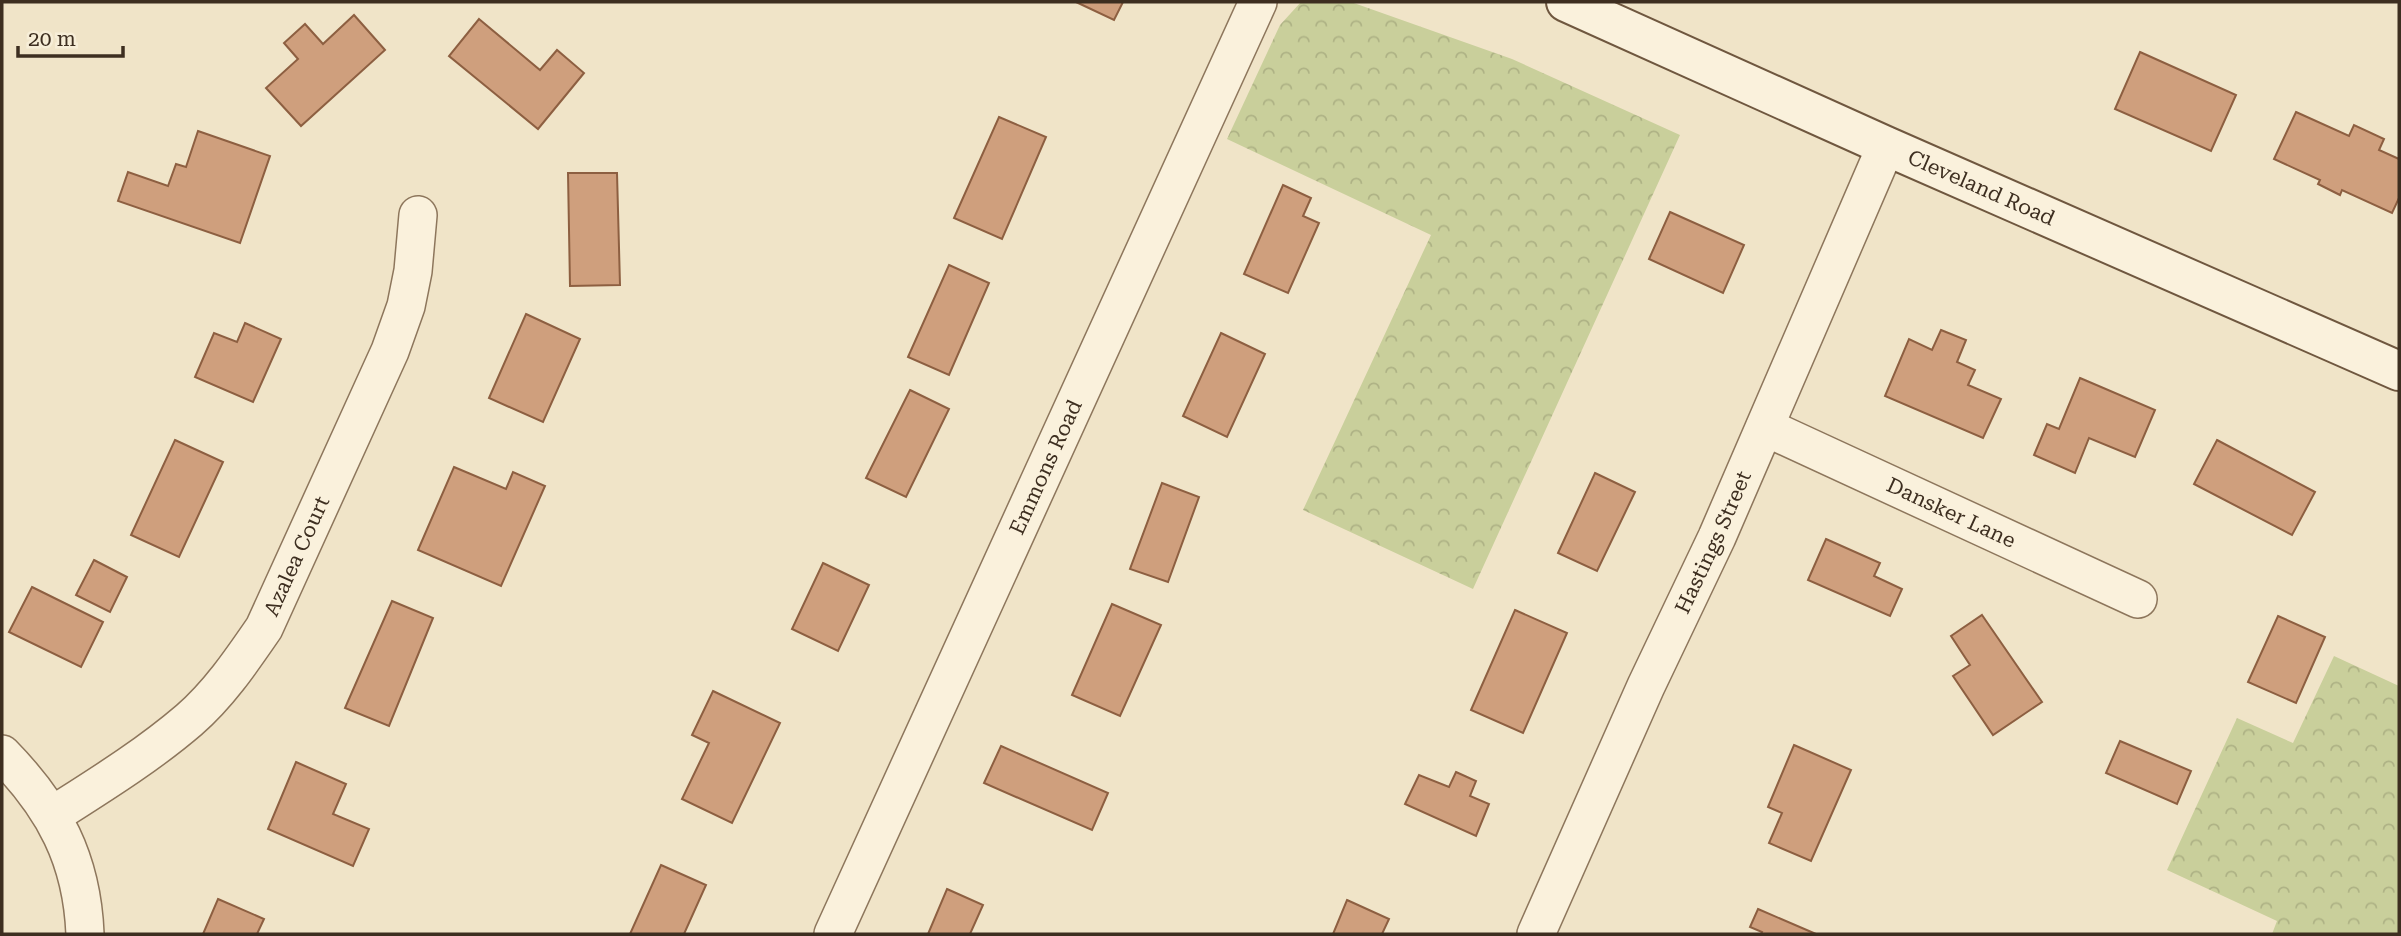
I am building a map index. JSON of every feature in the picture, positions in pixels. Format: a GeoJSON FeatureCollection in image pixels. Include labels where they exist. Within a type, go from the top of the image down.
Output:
{"type":"FeatureCollection","features":[{"type":"Feature","properties":{"kind":"main road","name":"Cleveland Road"},"geometry":{"type":"LineString","coordinates":[[1566,2],[2399,371]]}},
{"type":"Feature","properties":{"kind":"street","name":"Emmons Road"},"geometry":{"type":"LineString","coordinates":[[833,934],[1258,2]]}},
{"type":"Feature","properties":{"kind":"street","name":"Hastings Street"},"geometry":{"type":"LineString","coordinates":[[1536,934],[1646,686],[1717,537],[1886,146]]}},
{"type":"Feature","properties":{"kind":"street","name":"Azalea Court"},"geometry":{"type":"LineString","coordinates":[[52,816],[140,760],[191,718],[236,669],[264,628],[390,351],[406,306],[413,271],[418,215]]}},
{"type":"Feature","properties":{"kind":"street","name":"Dansker Lane"},"geometry":{"type":"LineString","coordinates":[[1765,427],[2138,599]]}},
{"type":"Feature","properties":{"kind":"street"},"geometry":{"type":"LineString","coordinates":[[2,754],[40,797],[67,843],[79,881],[85,934]]}},
{"type":"Feature","properties":{"kind":"green space"},"geometry":{"type":"Polygon","coordinates":[[[1301,2],[1351,2],[1512,59],[1680,135],[1473,589],[1303,510],[1431,235],[1227,139],[1280,25],[1301,2]]]}},
{"type":"Feature","properties":{"kind":"green space"},"geometry":{"type":"Polygon","coordinates":[[[2334,656],[2399,686],[2399,934],[2272,934],[2277,921],[2167,870],[2237,718],[2293,743],[2334,656]]]}},
{"type":"Feature","properties":{"kind":"building"},"geometry":{"type":"Polygon","coordinates":[[[1076,2],[1123,2],[1114,20],[1076,2]]]}},
{"type":"Feature","properties":{"kind":"building"},"geometry":{"type":"Polygon","coordinates":[[[354,15],[385,50],[301,126],[266,88],[298,59],[284,43],[305,24],[323,44],[354,15]]]}},
{"type":"Feature","properties":{"kind":"building"},"geometry":{"type":"Polygon","coordinates":[[[479,19],[540,70],[557,50],[584,73],[538,129],[449,56],[479,19]]]}},
{"type":"Feature","properties":{"kind":"building"},"geometry":{"type":"Polygon","coordinates":[[[2140,52],[2236,95],[2211,151],[2115,109],[2140,52]]]}},
{"type":"Feature","properties":{"kind":"building"},"geometry":{"type":"Polygon","coordinates":[[[2296,112],[2349,136],[2354,125],[2384,139],[2379,150],[2399,159],[2399,198],[2392,213],[2342,190],[2340,195],[2318,184],[2320,180],[2274,159],[2296,112]]]}},
{"type":"Feature","properties":{"kind":"building"},"geometry":{"type":"Polygon","coordinates":[[[999,117],[1046,137],[1002,239],[954,218],[999,117]]]}},
{"type":"Feature","properties":{"kind":"building"},"geometry":{"type":"Polygon","coordinates":[[[198,131],[270,156],[240,243],[118,201],[128,172],[168,186],[176,164],[186,167],[198,131]]]}},
{"type":"Feature","properties":{"kind":"building"},"geometry":{"type":"Polygon","coordinates":[[[568,173],[617,173],[620,285],[570,286],[568,173]]]}},
{"type":"Feature","properties":{"kind":"building"},"geometry":{"type":"Polygon","coordinates":[[[1283,185],[1311,198],[1303,216],[1319,223],[1288,293],[1244,274],[1283,185]]]}},
{"type":"Feature","properties":{"kind":"building"},"geometry":{"type":"Polygon","coordinates":[[[1670,212],[1744,245],[1723,293],[1649,259],[1670,212]]]}},
{"type":"Feature","properties":{"kind":"building"},"geometry":{"type":"Polygon","coordinates":[[[949,265],[989,283],[949,375],[908,357],[949,265]]]}},
{"type":"Feature","properties":{"kind":"building"},"geometry":{"type":"Polygon","coordinates":[[[526,314],[580,339],[543,422],[489,398],[526,314]]]}},
{"type":"Feature","properties":{"kind":"building"},"geometry":{"type":"Polygon","coordinates":[[[245,323],[281,339],[253,402],[195,377],[214,333],[237,342],[245,323]]]}},
{"type":"Feature","properties":{"kind":"building"},"geometry":{"type":"Polygon","coordinates":[[[1941,330],[1966,340],[1957,362],[1975,370],[1968,385],[2001,399],[1983,438],[1885,396],[1909,339],[1932,350],[1941,330]]]}},
{"type":"Feature","properties":{"kind":"building"},"geometry":{"type":"Polygon","coordinates":[[[1221,333],[1265,354],[1227,437],[1183,416],[1221,333]]]}},
{"type":"Feature","properties":{"kind":"building"},"geometry":{"type":"Polygon","coordinates":[[[2080,378],[2155,410],[2135,457],[2089,438],[2075,473],[2034,455],[2047,424],[2059,429],[2080,378]]]}},
{"type":"Feature","properties":{"kind":"building"},"geometry":{"type":"Polygon","coordinates":[[[910,390],[949,409],[906,497],[866,478],[910,390]]]}},
{"type":"Feature","properties":{"kind":"building"},"geometry":{"type":"Polygon","coordinates":[[[175,440],[223,462],[179,557],[131,535],[175,440]]]}},
{"type":"Feature","properties":{"kind":"building"},"geometry":{"type":"Polygon","coordinates":[[[2217,440],[2315,492],[2292,535],[2194,484],[2217,440]]]}},
{"type":"Feature","properties":{"kind":"building"},"geometry":{"type":"Polygon","coordinates":[[[454,467],[506,489],[513,472],[545,486],[501,586],[418,550],[454,467]]]}},
{"type":"Feature","properties":{"kind":"building"},"geometry":{"type":"Polygon","coordinates":[[[1595,473],[1635,492],[1597,571],[1558,553],[1595,473]]]}},
{"type":"Feature","properties":{"kind":"building"},"geometry":{"type":"Polygon","coordinates":[[[1162,483],[1199,497],[1168,582],[1130,569],[1162,483]]]}},
{"type":"Feature","properties":{"kind":"building"},"geometry":{"type":"Polygon","coordinates":[[[1826,539],[1880,563],[1874,576],[1902,589],[1890,616],[1808,580],[1826,539]]]}},
{"type":"Feature","properties":{"kind":"building"},"geometry":{"type":"Polygon","coordinates":[[[94,560],[127,577],[110,612],[76,595],[94,560]]]}},
{"type":"Feature","properties":{"kind":"building"},"geometry":{"type":"Polygon","coordinates":[[[823,563],[869,585],[838,651],[792,629],[823,563]]]}},
{"type":"Feature","properties":{"kind":"building"},"geometry":{"type":"Polygon","coordinates":[[[32,587],[103,622],[81,667],[9,632],[32,587]]]}},
{"type":"Feature","properties":{"kind":"building"},"geometry":{"type":"Polygon","coordinates":[[[392,601],[433,618],[389,726],[345,708],[392,601]]]}},
{"type":"Feature","properties":{"kind":"building"},"geometry":{"type":"Polygon","coordinates":[[[1112,604],[1161,625],[1120,716],[1072,695],[1112,604]]]}},
{"type":"Feature","properties":{"kind":"building"},"geometry":{"type":"Polygon","coordinates":[[[1515,610],[1567,633],[1523,733],[1471,710],[1515,610]]]}},
{"type":"Feature","properties":{"kind":"building"},"geometry":{"type":"Polygon","coordinates":[[[1982,615],[2042,702],[1993,735],[1953,676],[1970,665],[1951,636],[1982,615]]]}},
{"type":"Feature","properties":{"kind":"building"},"geometry":{"type":"Polygon","coordinates":[[[2278,616],[2325,637],[2296,703],[2248,682],[2278,616]]]}},
{"type":"Feature","properties":{"kind":"building"},"geometry":{"type":"Polygon","coordinates":[[[713,691],[780,723],[732,823],[682,799],[709,743],[692,735],[713,691]]]}},
{"type":"Feature","properties":{"kind":"building"},"geometry":{"type":"Polygon","coordinates":[[[2120,741],[2191,771],[2177,804],[2106,773],[2120,741]]]}},
{"type":"Feature","properties":{"kind":"building"},"geometry":{"type":"Polygon","coordinates":[[[1794,745],[1851,770],[1811,861],[1769,843],[1782,813],[1768,807],[1794,745]]]}},
{"type":"Feature","properties":{"kind":"building"},"geometry":{"type":"Polygon","coordinates":[[[1001,746],[1108,793],[1092,830],[984,783],[1001,746]]]}},
{"type":"Feature","properties":{"kind":"building"},"geometry":{"type":"Polygon","coordinates":[[[296,762],[346,784],[333,814],[369,829],[353,866],[268,829],[296,762]]]}},
{"type":"Feature","properties":{"kind":"building"},"geometry":{"type":"Polygon","coordinates":[[[1456,772],[1476,781],[1470,796],[1489,804],[1476,836],[1405,804],[1419,775],[1449,787],[1456,772]]]}},
{"type":"Feature","properties":{"kind":"building"},"geometry":{"type":"Polygon","coordinates":[[[661,865],[706,885],[684,934],[630,934],[661,865]]]}},
{"type":"Feature","properties":{"kind":"building"},"geometry":{"type":"Polygon","coordinates":[[[947,889],[983,905],[970,934],[928,934],[947,889]]]}},
{"type":"Feature","properties":{"kind":"building"},"geometry":{"type":"Polygon","coordinates":[[[218,899],[264,919],[257,934],[203,934],[218,899]]]}},
{"type":"Feature","properties":{"kind":"building"},"geometry":{"type":"Polygon","coordinates":[[[1347,900],[1389,919],[1382,934],[1333,934],[1347,900]]]}},
{"type":"Feature","properties":{"kind":"building"},"geometry":{"type":"Polygon","coordinates":[[[1758,909],[1816,934],[1761,934],[1762,932],[1750,927],[1758,909]]]}}]}
